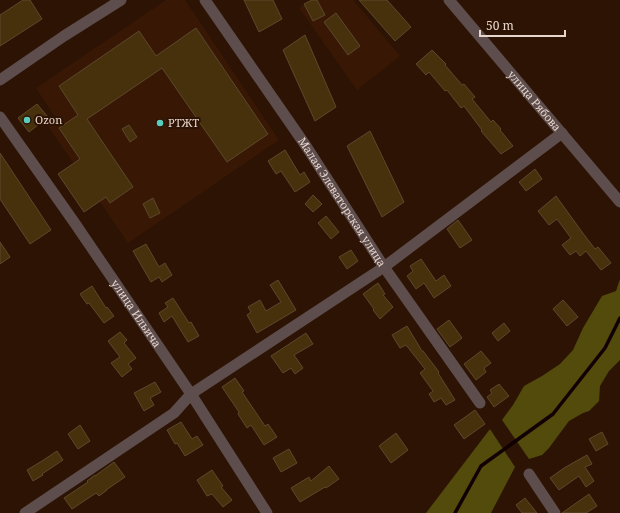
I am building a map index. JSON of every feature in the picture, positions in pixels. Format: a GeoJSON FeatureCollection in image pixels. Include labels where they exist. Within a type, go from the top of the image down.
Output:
{"type":"FeatureCollection","features":[{"type":"Feature","properties":{"kind":"street"},"geometry":{"type":"LineString","coordinates":[[0,80],[64,36],[121,0]]}},
{"type":"Feature","properties":{"kind":"street","name":"Малая Элеваторская улица"},"geometry":{"type":"LineString","coordinates":[[205,0],[306,146],[384,267],[480,404]]}},
{"type":"Feature","properties":{"kind":"street","name":"улица Рябова"},"geometry":{"type":"LineString","coordinates":[[449,0],[620,202]]}},
{"type":"Feature","properties":{"kind":"street","name":"улица Ильича"},"geometry":{"type":"LineString","coordinates":[[0,117],[74,222],[191,394],[267,513]]}},
{"type":"Feature","properties":{"kind":"street"},"geometry":{"type":"LineString","coordinates":[[25,513],[174,413],[191,394],[384,267],[562,133]]}},
{"type":"Feature","properties":{"kind":"street"},"geometry":{"type":"LineString","coordinates":[[529,474],[555,513]]}},
{"type":"Feature","properties":{"kind":"shaded area","name":"РТЖТ"},"geometry":{"type":"Polygon","coordinates":[[[166,0],[185,0],[279,140],[128,243],[48,126],[57,120],[36,88],[166,0]]]}},
{"type":"Feature","properties":{"kind":"shaded area"},"geometry":{"type":"Polygon","coordinates":[[[311,0],[353,0],[400,56],[357,90],[299,8],[311,0]]]}},
{"type":"Feature","properties":{"kind":"shaded area"},"geometry":{"type":"Polygon","coordinates":[[[620,279],[620,360],[609,371],[600,386],[599,401],[589,411],[569,421],[542,455],[529,459],[502,420],[524,386],[560,364],[573,350],[583,328],[602,296],[616,291],[620,279]]]}},
{"type":"Feature","properties":{"kind":"shaded area"},"geometry":{"type":"Polygon","coordinates":[[[490,429],[515,467],[491,513],[426,513],[490,429]]]}},
{"type":"Feature","properties":{"kind":"building"},"geometry":{"type":"Polygon","coordinates":[[[23,0],[30,0],[42,19],[0,46],[0,15],[23,0]]]}},
{"type":"Feature","properties":{"kind":"building"},"geometry":{"type":"Polygon","coordinates":[[[244,0],[273,0],[282,19],[259,32],[244,0]]]}},
{"type":"Feature","properties":{"kind":"building"},"geometry":{"type":"Polygon","coordinates":[[[312,0],[317,0],[325,15],[313,21],[304,4],[312,0]]]}},
{"type":"Feature","properties":{"kind":"building"},"geometry":{"type":"Polygon","coordinates":[[[359,0],[387,0],[411,27],[395,41],[359,0]]]}},
{"type":"Feature","properties":{"kind":"building"},"geometry":{"type":"Polygon","coordinates":[[[336,13],[360,46],[348,55],[324,22],[336,13]]]}},
{"type":"Feature","properties":{"kind":"building"},"geometry":{"type":"Polygon","coordinates":[[[196,28],[268,134],[227,162],[162,68],[87,119],[133,187],[110,203],[106,197],[84,212],[58,174],[80,159],[59,128],[78,115],[59,86],[139,31],[156,56],[196,28]]]}},
{"type":"Feature","properties":{"kind":"building"},"geometry":{"type":"Polygon","coordinates":[[[305,35],[336,107],[315,121],[283,50],[305,35]]]}},
{"type":"Feature","properties":{"kind":"building"},"geometry":{"type":"Polygon","coordinates":[[[432,50],[446,64],[445,65],[462,85],[464,84],[475,97],[472,99],[491,122],[493,120],[501,129],[500,130],[513,146],[501,154],[481,131],[482,130],[464,106],[461,108],[447,90],[445,91],[429,72],[426,75],[416,64],[432,50]]]}},
{"type":"Feature","properties":{"kind":"building"},"geometry":{"type":"Polygon","coordinates":[[[37,104],[48,117],[29,132],[18,118],[37,104]]]}},
{"type":"Feature","properties":{"kind":"building"},"geometry":{"type":"Polygon","coordinates":[[[129,125],[137,137],[130,142],[122,129],[129,125]]]}},
{"type":"Feature","properties":{"kind":"building"},"geometry":{"type":"Polygon","coordinates":[[[370,131],[404,202],[382,217],[347,146],[370,131]]]}},
{"type":"Feature","properties":{"kind":"building"},"geometry":{"type":"Polygon","coordinates":[[[285,150],[300,175],[304,172],[310,182],[295,192],[281,171],[276,174],[268,161],[285,150]]]}},
{"type":"Feature","properties":{"kind":"building"},"geometry":{"type":"Polygon","coordinates":[[[0,153],[51,230],[30,244],[0,199],[0,153]]]}},
{"type":"Feature","properties":{"kind":"building"},"geometry":{"type":"Polygon","coordinates":[[[535,169],[542,179],[526,191],[519,182],[535,169]]]}},
{"type":"Feature","properties":{"kind":"building"},"geometry":{"type":"Polygon","coordinates":[[[313,195],[322,204],[313,212],[305,204],[313,195]]]}},
{"type":"Feature","properties":{"kind":"building"},"geometry":{"type":"Polygon","coordinates":[[[556,196],[595,249],[598,247],[611,263],[601,270],[586,251],[580,256],[576,251],[570,255],[562,245],[571,238],[557,219],[549,225],[538,211],[556,196]]]}},
{"type":"Feature","properties":{"kind":"building"},"geometry":{"type":"Polygon","coordinates":[[[153,198],[160,213],[150,218],[143,204],[153,198]]]}},
{"type":"Feature","properties":{"kind":"building"},"geometry":{"type":"Polygon","coordinates":[[[326,216],[339,232],[331,239],[318,223],[326,216]]]}},
{"type":"Feature","properties":{"kind":"building"},"geometry":{"type":"Polygon","coordinates":[[[458,220],[472,240],[460,248],[447,229],[458,220]]]}},
{"type":"Feature","properties":{"kind":"building"},"geometry":{"type":"Polygon","coordinates":[[[0,242],[10,257],[0,264],[0,242]]]}},
{"type":"Feature","properties":{"kind":"building"},"geometry":{"type":"Polygon","coordinates":[[[146,244],[159,267],[165,263],[172,275],[162,282],[159,277],[151,282],[133,251],[146,244]]]}},
{"type":"Feature","properties":{"kind":"building"},"geometry":{"type":"Polygon","coordinates":[[[351,250],[358,261],[347,269],[339,257],[351,250]]]}},
{"type":"Feature","properties":{"kind":"building"},"geometry":{"type":"Polygon","coordinates":[[[421,259],[436,281],[444,275],[451,286],[434,298],[424,283],[416,289],[407,276],[413,271],[410,266],[421,259]]]}},
{"type":"Feature","properties":{"kind":"building"},"geometry":{"type":"Polygon","coordinates":[[[278,280],[296,310],[257,333],[247,315],[251,312],[248,307],[260,300],[266,311],[281,302],[270,285],[278,280]]]}},
{"type":"Feature","properties":{"kind":"building"},"geometry":{"type":"Polygon","coordinates":[[[378,283],[385,294],[383,295],[393,307],[380,319],[363,294],[378,283]]]}},
{"type":"Feature","properties":{"kind":"building"},"geometry":{"type":"Polygon","coordinates":[[[92,286],[106,308],[107,307],[114,316],[104,323],[80,294],[92,286]]]}},
{"type":"Feature","properties":{"kind":"building"},"geometry":{"type":"Polygon","coordinates":[[[173,298],[189,323],[191,322],[199,336],[188,342],[172,316],[164,322],[159,313],[168,307],[165,303],[173,298]]]}},
{"type":"Feature","properties":{"kind":"building"},"geometry":{"type":"Polygon","coordinates":[[[563,300],[578,317],[567,326],[553,309],[563,300]]]}},
{"type":"Feature","properties":{"kind":"building"},"geometry":{"type":"Polygon","coordinates":[[[449,320],[462,338],[450,347],[437,329],[449,320]]]}},
{"type":"Feature","properties":{"kind":"building"},"geometry":{"type":"Polygon","coordinates":[[[504,323],[510,331],[498,341],[492,333],[504,323]]]}},
{"type":"Feature","properties":{"kind":"building"},"geometry":{"type":"Polygon","coordinates":[[[407,326],[422,351],[439,372],[438,373],[455,400],[446,405],[441,398],[434,402],[429,394],[433,391],[420,373],[425,369],[406,345],[400,348],[392,335],[407,326]]]}},
{"type":"Feature","properties":{"kind":"building"},"geometry":{"type":"Polygon","coordinates":[[[120,332],[127,340],[124,343],[136,358],[128,364],[132,369],[122,377],[111,363],[120,357],[108,341],[120,332]]]}},
{"type":"Feature","properties":{"kind":"building"},"geometry":{"type":"Polygon","coordinates":[[[306,333],[313,344],[294,355],[303,368],[295,374],[291,368],[283,373],[271,356],[306,333]]]}},
{"type":"Feature","properties":{"kind":"building"},"geometry":{"type":"Polygon","coordinates":[[[481,351],[491,363],[484,368],[486,372],[476,380],[464,364],[481,351]]]}},
{"type":"Feature","properties":{"kind":"building"},"geometry":{"type":"Polygon","coordinates":[[[235,378],[244,391],[242,392],[265,426],[268,424],[277,437],[264,445],[251,425],[247,428],[238,414],[239,412],[222,387],[235,378]]]}},
{"type":"Feature","properties":{"kind":"building"},"geometry":{"type":"Polygon","coordinates":[[[155,382],[161,392],[150,398],[154,405],[144,411],[134,393],[155,382]]]}},
{"type":"Feature","properties":{"kind":"building"},"geometry":{"type":"Polygon","coordinates":[[[499,384],[509,396],[494,407],[487,397],[492,393],[490,390],[499,384]]]}},
{"type":"Feature","properties":{"kind":"building"},"geometry":{"type":"Polygon","coordinates":[[[475,410],[485,424],[464,439],[454,425],[475,410]]]}},
{"type":"Feature","properties":{"kind":"building"},"geometry":{"type":"Polygon","coordinates":[[[181,422],[192,439],[197,436],[203,445],[185,456],[177,443],[175,444],[167,430],[181,422]]]}},
{"type":"Feature","properties":{"kind":"building"},"geometry":{"type":"Polygon","coordinates":[[[80,425],[90,441],[78,449],[68,434],[80,425]]]}},
{"type":"Feature","properties":{"kind":"building"},"geometry":{"type":"Polygon","coordinates":[[[602,432],[608,444],[596,451],[589,439],[602,432]]]}},
{"type":"Feature","properties":{"kind":"building"},"geometry":{"type":"Polygon","coordinates":[[[396,433],[408,450],[391,463],[379,446],[396,433]]]}},
{"type":"Feature","properties":{"kind":"building"},"geometry":{"type":"Polygon","coordinates":[[[289,449],[297,463],[281,472],[273,458],[289,449]]]}},
{"type":"Feature","properties":{"kind":"building"},"geometry":{"type":"Polygon","coordinates":[[[57,451],[63,460],[33,481],[27,470],[57,451]]]}},
{"type":"Feature","properties":{"kind":"building"},"geometry":{"type":"Polygon","coordinates":[[[587,455],[592,464],[585,467],[594,481],[586,487],[579,476],[559,490],[550,478],[587,455]]]}},
{"type":"Feature","properties":{"kind":"building"},"geometry":{"type":"Polygon","coordinates":[[[114,462],[125,477],[99,496],[96,493],[72,509],[64,498],[114,462]]]}},
{"type":"Feature","properties":{"kind":"building"},"geometry":{"type":"Polygon","coordinates":[[[329,466],[339,479],[300,502],[291,488],[309,477],[311,481],[329,466]]]}},
{"type":"Feature","properties":{"kind":"building"},"geometry":{"type":"Polygon","coordinates":[[[212,470],[223,486],[221,487],[232,500],[223,507],[212,494],[207,496],[197,480],[212,470]]]}},
{"type":"Feature","properties":{"kind":"building"},"geometry":{"type":"Polygon","coordinates":[[[589,494],[597,506],[586,513],[562,513],[589,494]]]}},
{"type":"Feature","properties":{"kind":"building"},"geometry":{"type":"Polygon","coordinates":[[[525,498],[537,513],[522,513],[516,505],[525,498]]]}},
{"type":"Feature","properties":{"kind":"waterway"},"geometry":{"type":"LineString","coordinates":[[455,513],[481,466],[553,414],[605,348],[620,318]]}},
{"type":"Feature","properties":{"kind":"place","name":"Ozon"},"geometry":{"type":"Point","coordinates":[27,120]}},
{"type":"Feature","properties":{"kind":"place","name":"РТЖТ"},"geometry":{"type":"Point","coordinates":[160,123]}}]}
